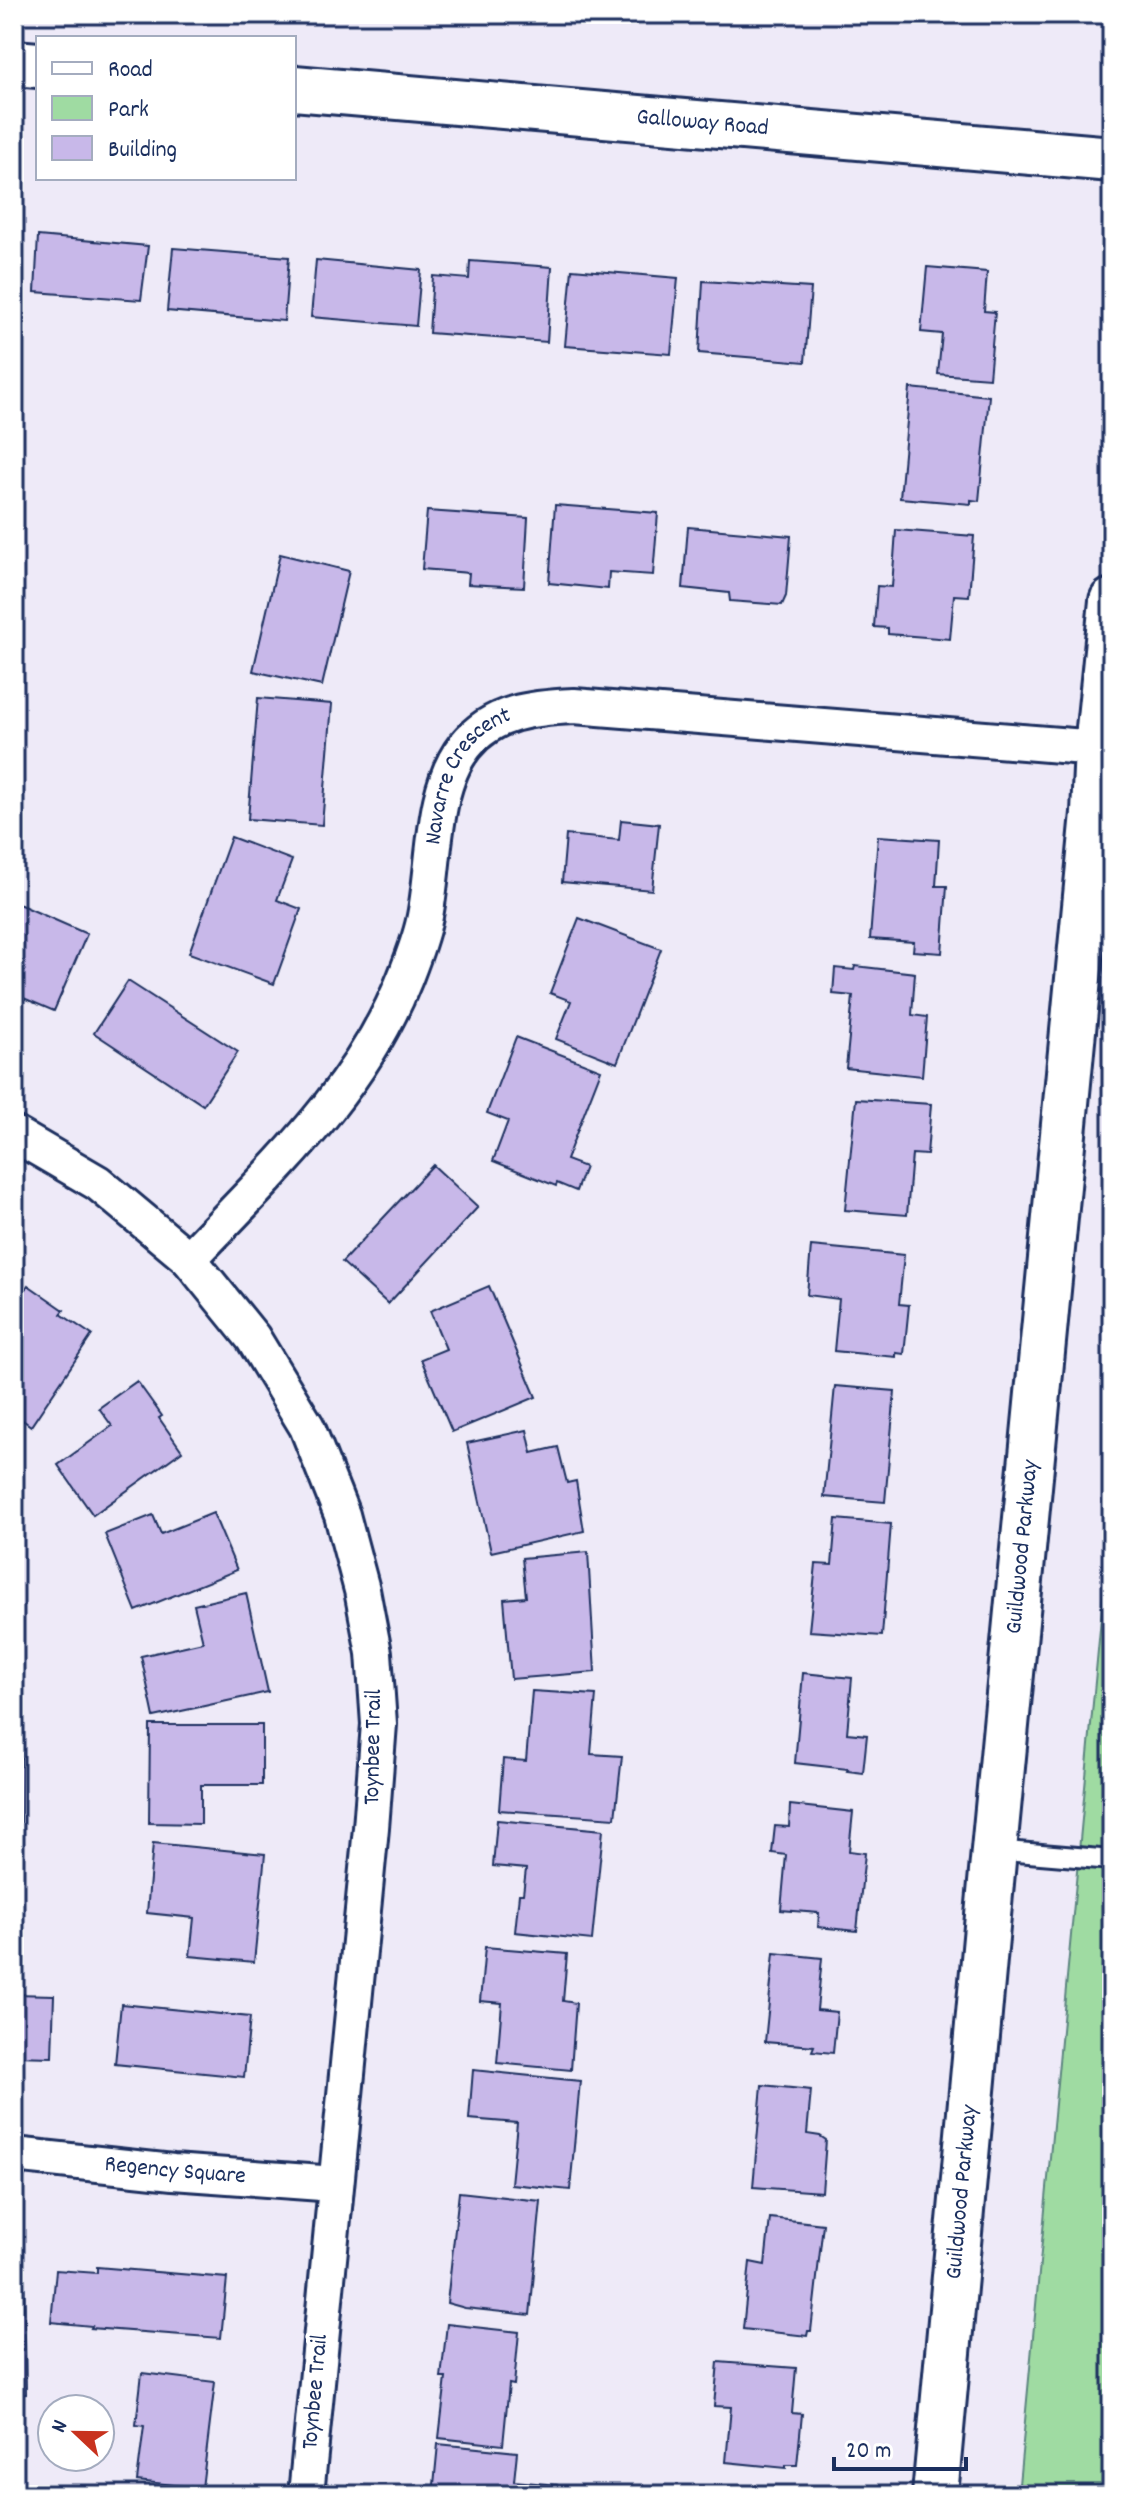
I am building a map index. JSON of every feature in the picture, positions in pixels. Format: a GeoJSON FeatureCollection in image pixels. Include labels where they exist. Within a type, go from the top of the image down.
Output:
{"type":"FeatureCollection","features":[{"type":"Feature","properties":{"kind":"street"},"geometry":{"type":"LineString","coordinates":[[14,63],[36,65]]}},
{"type":"Feature","properties":{"kind":"street","name":"Galloway Road"},"geometry":{"type":"LineString","coordinates":[[296,88],[1112,159]]}},
{"type":"Feature","properties":{"kind":"street","name":"Guildwood Parkway"},"geometry":{"type":"LineString","coordinates":[[935,2495],[1112,601]]}},
{"type":"Feature","properties":{"kind":"street","name":"Navarre Crescent"},"geometry":{"type":"LineString","coordinates":[[189,1259],[337,1099],[381,1031],[405,979],[424,922],[441,800],[451,770],[464,747],[482,728],[507,715],[535,708],[574,706],[1097,748]]}},
{"type":"Feature","properties":{"kind":"street","name":"Toynbee Trail"},"geometry":{"type":"LineString","coordinates":[[14,1134],[98,1183],[189,1259],[253,1338],[307,1427],[342,1515],[362,1590],[374,1653],[379,1724],[373,1813],[306,2495]]}},
{"type":"Feature","properties":{"kind":"street","name":"Regency Square"},"geometry":{"type":"LineString","coordinates":[[14,2155],[173,2172],[335,2184]]}},
{"type":"Feature","properties":{"kind":"lane"},"geometry":{"type":"LineString","coordinates":[[994,1850],[1112,1860]]}},
{"type":"Feature","properties":{"kind":"green space"},"geometry":{"type":"Polygon","coordinates":[[[1112,1502],[1112,2495],[1018,2495],[1112,1502]]]}},
{"type":"Feature","properties":{"kind":"building"},"geometry":{"type":"Polygon","coordinates":[[[38,236],[148,246],[141,300],[35,292],[38,236]]]}},
{"type":"Feature","properties":{"kind":"building"},"geometry":{"type":"Polygon","coordinates":[[[14,237],[23,238],[20,292],[14,292],[14,237]]]}},
{"type":"Feature","properties":{"kind":"building"},"geometry":{"type":"Polygon","coordinates":[[[173,248],[289,257],[284,321],[167,311],[173,248]]]}},
{"type":"Feature","properties":{"kind":"building"},"geometry":{"type":"Polygon","coordinates":[[[316,260],[421,270],[416,326],[311,317],[316,260]]]}},
{"type":"Feature","properties":{"kind":"building"},"geometry":{"type":"Polygon","coordinates":[[[470,261],[552,267],[547,342],[429,333],[433,276],[469,279],[470,261]]]}},
{"type":"Feature","properties":{"kind":"building"},"geometry":{"type":"Polygon","coordinates":[[[927,267],[987,272],[984,311],[995,312],[989,378],[938,374],[942,334],[921,332],[927,267]]]}},
{"type":"Feature","properties":{"kind":"building"},"geometry":{"type":"Polygon","coordinates":[[[572,269],[678,278],[671,354],[565,346],[572,269]]]}},
{"type":"Feature","properties":{"kind":"building"},"geometry":{"type":"Polygon","coordinates":[[[703,281],[811,288],[805,362],[699,353],[703,281]]]}},
{"type":"Feature","properties":{"kind":"building"},"geometry":{"type":"Polygon","coordinates":[[[910,388],[989,396],[979,501],[971,500],[971,504],[900,498],[910,388]]]}},
{"type":"Feature","properties":{"kind":"building"},"geometry":{"type":"Polygon","coordinates":[[[555,505],[658,513],[653,575],[609,572],[608,589],[549,583],[555,505]]]}},
{"type":"Feature","properties":{"kind":"building"},"geometry":{"type":"Polygon","coordinates":[[[427,511],[528,518],[524,587],[468,584],[469,573],[422,569],[427,511]]]}},
{"type":"Feature","properties":{"kind":"building"},"geometry":{"type":"Polygon","coordinates":[[[688,527],[791,536],[786,596],[782,605],[730,601],[729,593],[683,588],[688,527]]]}},
{"type":"Feature","properties":{"kind":"building"},"geometry":{"type":"Polygon","coordinates":[[[896,530],[974,536],[969,596],[954,595],[950,639],[888,634],[888,628],[874,627],[877,586],[892,587],[896,530]]]}},
{"type":"Feature","properties":{"kind":"building"},"geometry":{"type":"Polygon","coordinates":[[[280,554],[349,571],[322,686],[253,671],[280,554]]]}},
{"type":"Feature","properties":{"kind":"building"},"geometry":{"type":"Polygon","coordinates":[[[258,698],[332,704],[322,825],[248,819],[258,698]]]}},
{"type":"Feature","properties":{"kind":"building"},"geometry":{"type":"Polygon","coordinates":[[[621,820],[659,824],[652,890],[562,882],[566,835],[619,840],[621,820]]]}},
{"type":"Feature","properties":{"kind":"building"},"geometry":{"type":"Polygon","coordinates":[[[878,836],[939,840],[936,886],[947,886],[942,953],[913,951],[914,942],[870,939],[878,836]]]}},
{"type":"Feature","properties":{"kind":"building"},"geometry":{"type":"Polygon","coordinates":[[[231,837],[292,860],[277,900],[301,909],[274,984],[189,953],[231,837]]]}},
{"type":"Feature","properties":{"kind":"building"},"geometry":{"type":"Polygon","coordinates":[[[14,902],[87,934],[54,1011],[14,994],[14,902]]]}},
{"type":"Feature","properties":{"kind":"building"},"geometry":{"type":"Polygon","coordinates":[[[579,918],[661,949],[617,1063],[556,1039],[571,1001],[550,993],[579,918]]]}},
{"type":"Feature","properties":{"kind":"building"},"geometry":{"type":"Polygon","coordinates":[[[855,966],[915,973],[912,1015],[927,1017],[922,1076],[846,1068],[853,996],[833,994],[835,968],[854,970],[855,966]]]}},
{"type":"Feature","properties":{"kind":"building"},"geometry":{"type":"Polygon","coordinates":[[[128,981],[238,1052],[203,1105],[94,1033],[128,981]]]}},
{"type":"Feature","properties":{"kind":"building"},"geometry":{"type":"Polygon","coordinates":[[[516,1037],[601,1070],[566,1160],[585,1167],[576,1191],[493,1161],[508,1121],[487,1113],[516,1037]]]}},
{"type":"Feature","properties":{"kind":"building"},"geometry":{"type":"Polygon","coordinates":[[[856,1099],[931,1104],[927,1155],[912,1154],[907,1215],[845,1210],[856,1099]]]}},
{"type":"Feature","properties":{"kind":"building"},"geometry":{"type":"Polygon","coordinates":[[[433,1165],[478,1207],[388,1304],[342,1262],[433,1165]]]}},
{"type":"Feature","properties":{"kind":"building"},"geometry":{"type":"Polygon","coordinates":[[[811,1246],[904,1255],[899,1304],[909,1305],[904,1354],[896,1353],[896,1357],[834,1351],[839,1299],[807,1295],[811,1246]]]}},
{"type":"Feature","properties":{"kind":"building"},"geometry":{"type":"Polygon","coordinates":[[[28,1285],[64,1310],[61,1314],[92,1335],[31,1426],[14,1414],[14,1306],[28,1285]]]}},
{"type":"Feature","properties":{"kind":"building"},"geometry":{"type":"Polygon","coordinates":[[[489,1286],[536,1397],[452,1432],[421,1359],[446,1349],[430,1311],[489,1286]]]}},
{"type":"Feature","properties":{"kind":"building"},"geometry":{"type":"Polygon","coordinates":[[[137,1381],[182,1451],[93,1515],[58,1465],[112,1426],[99,1408],[137,1381]]]}},
{"type":"Feature","properties":{"kind":"building"},"geometry":{"type":"Polygon","coordinates":[[[835,1386],[895,1391],[885,1502],[824,1497],[835,1386]]]}},
{"type":"Feature","properties":{"kind":"building"},"geometry":{"type":"Polygon","coordinates":[[[527,1430],[532,1453],[558,1447],[567,1483],[576,1481],[584,1531],[491,1552],[467,1443],[527,1430]]]}},
{"type":"Feature","properties":{"kind":"building"},"geometry":{"type":"Polygon","coordinates":[[[213,1513],[237,1570],[136,1611],[105,1534],[153,1515],[161,1534],[213,1513]]]}},
{"type":"Feature","properties":{"kind":"building"},"geometry":{"type":"Polygon","coordinates":[[[836,1519],[891,1524],[882,1636],[809,1631],[816,1564],[832,1565],[836,1519]]]}},
{"type":"Feature","properties":{"kind":"building"},"geometry":{"type":"Polygon","coordinates":[[[588,1552],[595,1672],[511,1679],[504,1599],[526,1597],[522,1558],[588,1552]]]}},
{"type":"Feature","properties":{"kind":"building"},"geometry":{"type":"Polygon","coordinates":[[[246,1593],[268,1692],[154,1717],[141,1656],[203,1642],[194,1605],[246,1593]]]}},
{"type":"Feature","properties":{"kind":"building"},"geometry":{"type":"Polygon","coordinates":[[[803,1673],[852,1678],[847,1733],[867,1735],[863,1773],[795,1763],[803,1673]]]}},
{"type":"Feature","properties":{"kind":"building"},"geometry":{"type":"Polygon","coordinates":[[[532,1691],[596,1695],[591,1754],[622,1756],[615,1818],[499,1810],[503,1759],[526,1761],[532,1691]]]}},
{"type":"Feature","properties":{"kind":"building"},"geometry":{"type":"Polygon","coordinates":[[[14,1710],[22,1711],[21,1828],[14,1828],[14,1710]]]}},
{"type":"Feature","properties":{"kind":"building"},"geometry":{"type":"Polygon","coordinates":[[[150,1725],[262,1725],[262,1785],[201,1785],[201,1824],[149,1823],[150,1725]]]}},
{"type":"Feature","properties":{"kind":"building"},"geometry":{"type":"Polygon","coordinates":[[[790,1805],[853,1812],[849,1851],[865,1853],[857,1931],[818,1927],[819,1913],[781,1910],[786,1855],[772,1853],[775,1826],[789,1827],[790,1805]]]}},
{"type":"Feature","properties":{"kind":"building"},"geometry":{"type":"Polygon","coordinates":[[[497,1820],[603,1830],[592,1940],[515,1932],[519,1894],[523,1894],[526,1869],[493,1866],[497,1820]]]}},
{"type":"Feature","properties":{"kind":"building"},"geometry":{"type":"Polygon","coordinates":[[[153,1843],[265,1854],[254,1962],[190,1956],[194,1918],[147,1913],[153,1843]]]}},
{"type":"Feature","properties":{"kind":"building"},"geometry":{"type":"Polygon","coordinates":[[[485,1947],[567,1954],[563,2001],[576,2003],[571,2070],[497,2063],[502,2003],[480,2001],[485,1947]]]}},
{"type":"Feature","properties":{"kind":"building"},"geometry":{"type":"Polygon","coordinates":[[[774,1953],[822,1958],[817,2010],[837,2012],[833,2053],[812,2051],[814,2046],[765,2042],[774,1953]]]}},
{"type":"Feature","properties":{"kind":"building"},"geometry":{"type":"Polygon","coordinates":[[[14,1994],[54,1995],[52,2057],[14,2056],[14,1994]]]}},
{"type":"Feature","properties":{"kind":"building"},"geometry":{"type":"Polygon","coordinates":[[[121,2004],[250,2017],[244,2077],[115,2064],[121,2004]]]}},
{"type":"Feature","properties":{"kind":"building"},"geometry":{"type":"Polygon","coordinates":[[[473,2070],[580,2081],[570,2190],[511,2184],[517,2123],[469,2119],[473,2070]]]}},
{"type":"Feature","properties":{"kind":"building"},"geometry":{"type":"Polygon","coordinates":[[[762,2085],[811,2090],[807,2134],[826,2140],[822,2192],[753,2187],[762,2085]]]}},
{"type":"Feature","properties":{"kind":"building"},"geometry":{"type":"Polygon","coordinates":[[[459,2192],[541,2201],[530,2315],[447,2303],[459,2192]]]}},
{"type":"Feature","properties":{"kind":"building"},"geometry":{"type":"Polygon","coordinates":[[[770,2218],[823,2224],[811,2331],[807,2336],[743,2329],[750,2262],[765,2265],[770,2218]]]}},
{"type":"Feature","properties":{"kind":"building"},"geometry":{"type":"Polygon","coordinates":[[[97,2267],[227,2278],[221,2338],[51,2322],[56,2270],[97,2273],[97,2267]]]}},
{"type":"Feature","properties":{"kind":"building"},"geometry":{"type":"Polygon","coordinates":[[[14,2278],[24,2278],[26,2394],[14,2395],[14,2278]]]}},
{"type":"Feature","properties":{"kind":"building"},"geometry":{"type":"Polygon","coordinates":[[[447,2324],[519,2332],[514,2385],[509,2384],[503,2445],[439,2438],[446,2378],[441,2378],[447,2324]]]}},
{"type":"Feature","properties":{"kind":"building"},"geometry":{"type":"Polygon","coordinates":[[[718,2362],[796,2368],[792,2413],[802,2414],[797,2465],[786,2465],[786,2468],[726,2462],[731,2407],[714,2406],[718,2362]]]}},
{"type":"Feature","properties":{"kind":"building"},"geometry":{"type":"Polygon","coordinates":[[[142,2373],[215,2382],[202,2488],[137,2481],[144,2426],[136,2425],[142,2373]]]}},
{"type":"Feature","properties":{"kind":"building"},"geometry":{"type":"Polygon","coordinates":[[[438,2444],[517,2452],[514,2481],[557,2485],[556,2495],[433,2495],[438,2444]]]}}]}
